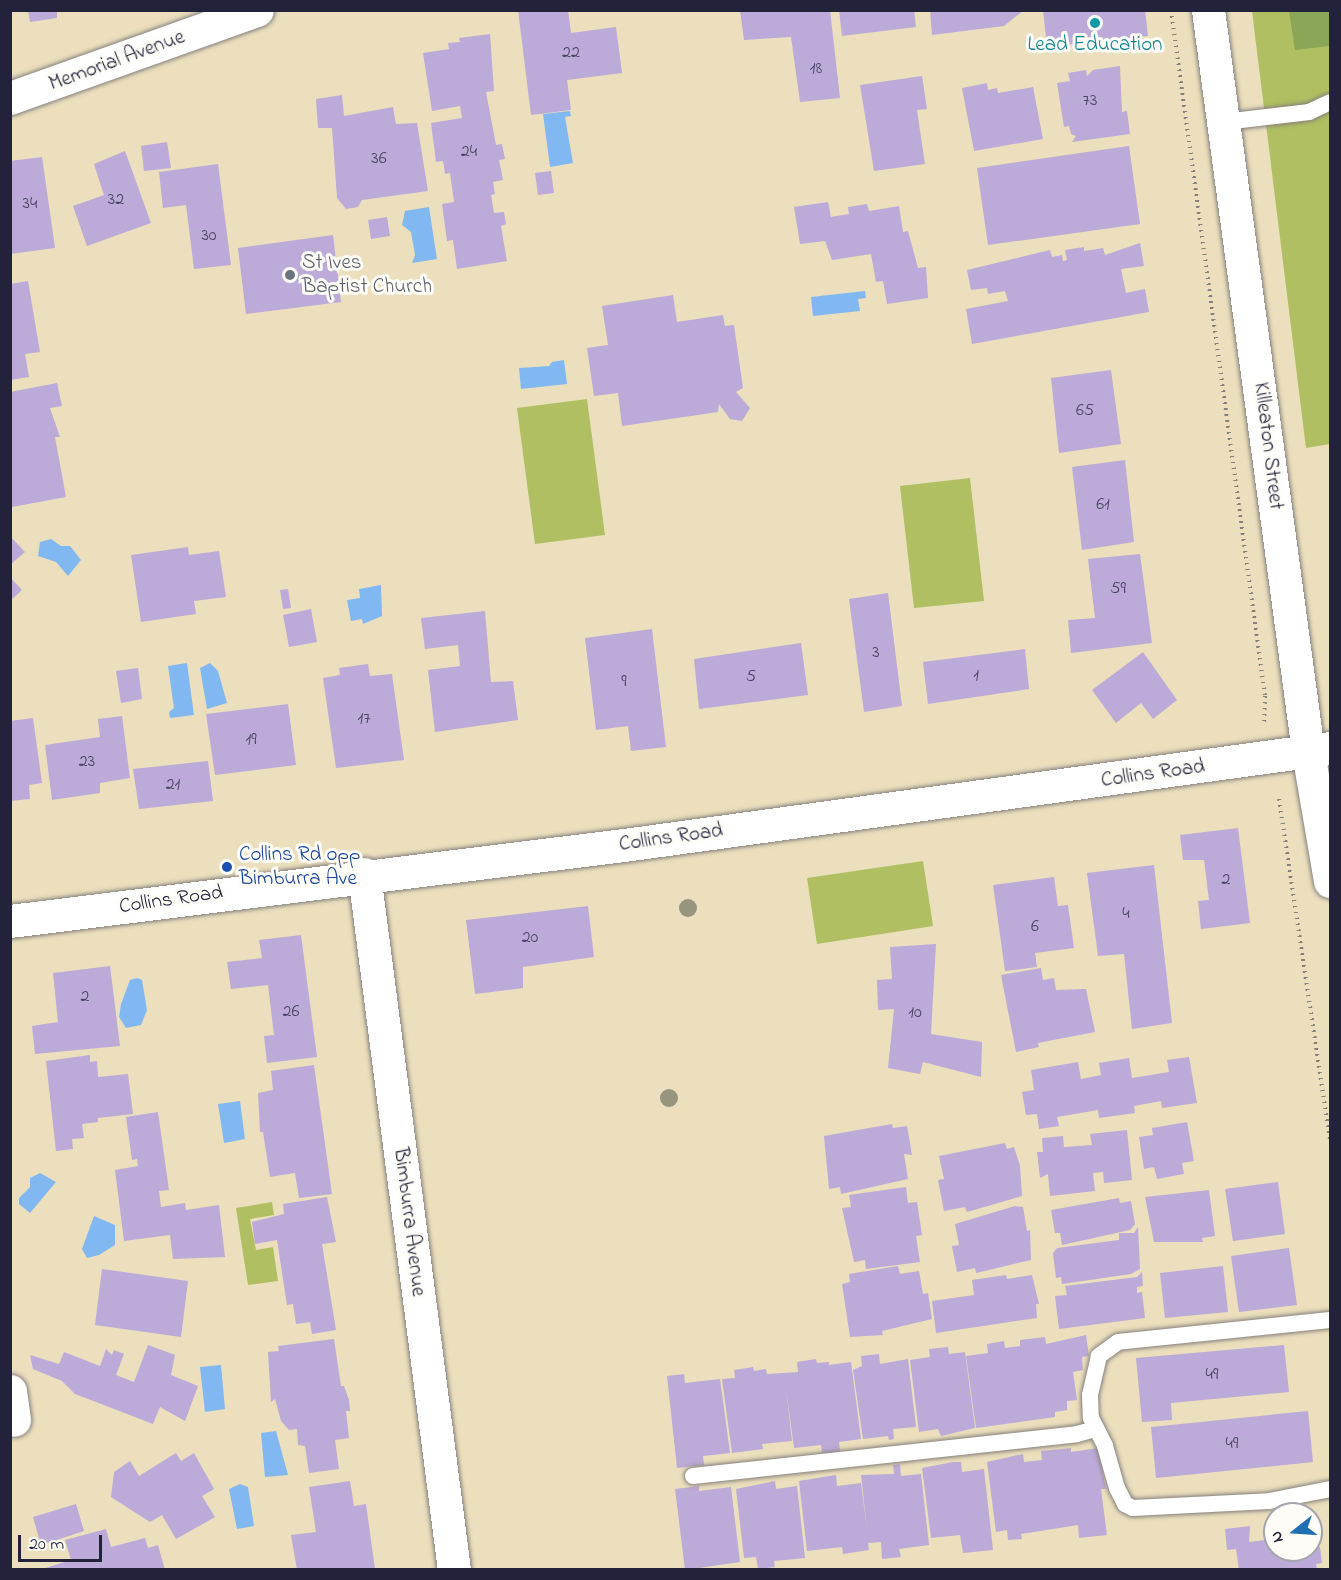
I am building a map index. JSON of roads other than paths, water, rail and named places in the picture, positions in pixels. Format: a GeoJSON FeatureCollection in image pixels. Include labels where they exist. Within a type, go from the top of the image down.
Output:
{"type":"FeatureCollection","features":[{"type":"Feature","properties":{"kind":"street","name":"Memorial Avenue"},"geometry":{"type":"LineString","coordinates":[[10,98],[257,10]]}},
{"type":"Feature","properties":{"kind":"street","name":"Killeaton Street"},"geometry":{"type":"LineString","coordinates":[[1208,10],[1319,750],[1330,881]]}},
{"type":"Feature","properties":{"kind":"street","name":"Collins Road"},"geometry":{"type":"LineString","coordinates":[[10,921],[364,874],[636,843],[1319,750]]}},
{"type":"Feature","properties":{"kind":"street","name":"Bimburra Avenue"},"geometry":{"type":"LineString","coordinates":[[364,874],[454,1569]]}},
{"type":"Feature","properties":{"kind":"lane"},"geometry":{"type":"LineString","coordinates":[[1224,122],[1309,112],[1330,102]]}},
{"type":"Feature","properties":{"kind":"lane"},"geometry":{"type":"LineString","coordinates":[[1330,1320],[1118,1342],[1099,1356],[1090,1395],[1096,1429],[1105,1446],[1117,1488],[1125,1504],[1133,1508],[1269,1501],[1330,1489]]}},
{"type":"Feature","properties":{"kind":"lane"},"geometry":{"type":"LineString","coordinates":[[693,1476],[1077,1434],[1096,1429]]}},
{"type":"Feature","properties":{"kind":"water"},"geometry":{"type":"Polygon","coordinates":[[[570,111],[571,116],[565,117],[573,163],[550,167],[543,114],[570,111]]]}},
{"type":"Feature","properties":{"kind":"water"},"geometry":{"type":"Polygon","coordinates":[[[429,207],[437,259],[412,263],[415,255],[411,232],[402,225],[405,211],[429,207]]]}},
{"type":"Feature","properties":{"kind":"water"},"geometry":{"type":"Polygon","coordinates":[[[865,291],[866,298],[858,299],[860,311],[813,316],[811,297],[865,291]]]}},
{"type":"Feature","properties":{"kind":"water"},"geometry":{"type":"Polygon","coordinates":[[[564,360],[567,384],[521,389],[519,368],[549,366],[552,362],[564,360]]]}},
{"type":"Feature","properties":{"kind":"water"},"geometry":{"type":"Polygon","coordinates":[[[51,539],[61,546],[70,546],[81,560],[68,576],[56,562],[38,556],[40,542],[51,539]]]}},
{"type":"Feature","properties":{"kind":"water"},"geometry":{"type":"Polygon","coordinates":[[[381,585],[382,616],[363,624],[362,619],[351,621],[347,600],[360,598],[359,589],[381,585]]]}},
{"type":"Feature","properties":{"kind":"water"},"geometry":{"type":"Polygon","coordinates":[[[187,663],[194,715],[170,718],[169,712],[174,708],[168,666],[187,663]]]}},
{"type":"Feature","properties":{"kind":"water"},"geometry":{"type":"Polygon","coordinates":[[[210,663],[218,671],[227,703],[207,709],[200,668],[210,663]]]}},
{"type":"Feature","properties":{"kind":"water"},"geometry":{"type":"Polygon","coordinates":[[[137,978],[142,980],[147,1010],[141,1025],[126,1028],[119,1017],[121,1004],[130,980],[137,978]]]}},
{"type":"Feature","properties":{"kind":"water"},"geometry":{"type":"Polygon","coordinates":[[[240,1101],[245,1139],[224,1143],[218,1104],[240,1101]]]}},
{"type":"Feature","properties":{"kind":"water"},"geometry":{"type":"Polygon","coordinates":[[[40,1173],[56,1182],[30,1213],[19,1204],[19,1198],[30,1187],[30,1178],[40,1173]]]}},
{"type":"Feature","properties":{"kind":"water"},"geometry":{"type":"Polygon","coordinates":[[[94,1216],[115,1225],[115,1245],[99,1255],[87,1258],[82,1249],[94,1216]]]}},
{"type":"Feature","properties":{"kind":"water"},"geometry":{"type":"Polygon","coordinates":[[[221,1365],[225,1409],[205,1412],[200,1367],[221,1365]]]}},
{"type":"Feature","properties":{"kind":"water"},"geometry":{"type":"Polygon","coordinates":[[[276,1431],[288,1475],[265,1477],[261,1433],[276,1431]]]}},
{"type":"Feature","properties":{"kind":"water"},"geometry":{"type":"Polygon","coordinates":[[[240,1484],[248,1487],[254,1526],[237,1529],[229,1489],[240,1484]]]}},
{"type":"Feature","properties":{"kind":"place","name":"Lead Education"},"geometry":{"type":"Point","coordinates":[1095,23]}},
{"type":"Feature","properties":{"kind":"place","name":"St Ives Baptist Church"},"geometry":{"type":"Point","coordinates":[290,275]}},
{"type":"Feature","properties":{"kind":"place","name":"Collins Rd opp Bimburra Ave"},"geometry":{"type":"Point","coordinates":[227,867]}}]}
